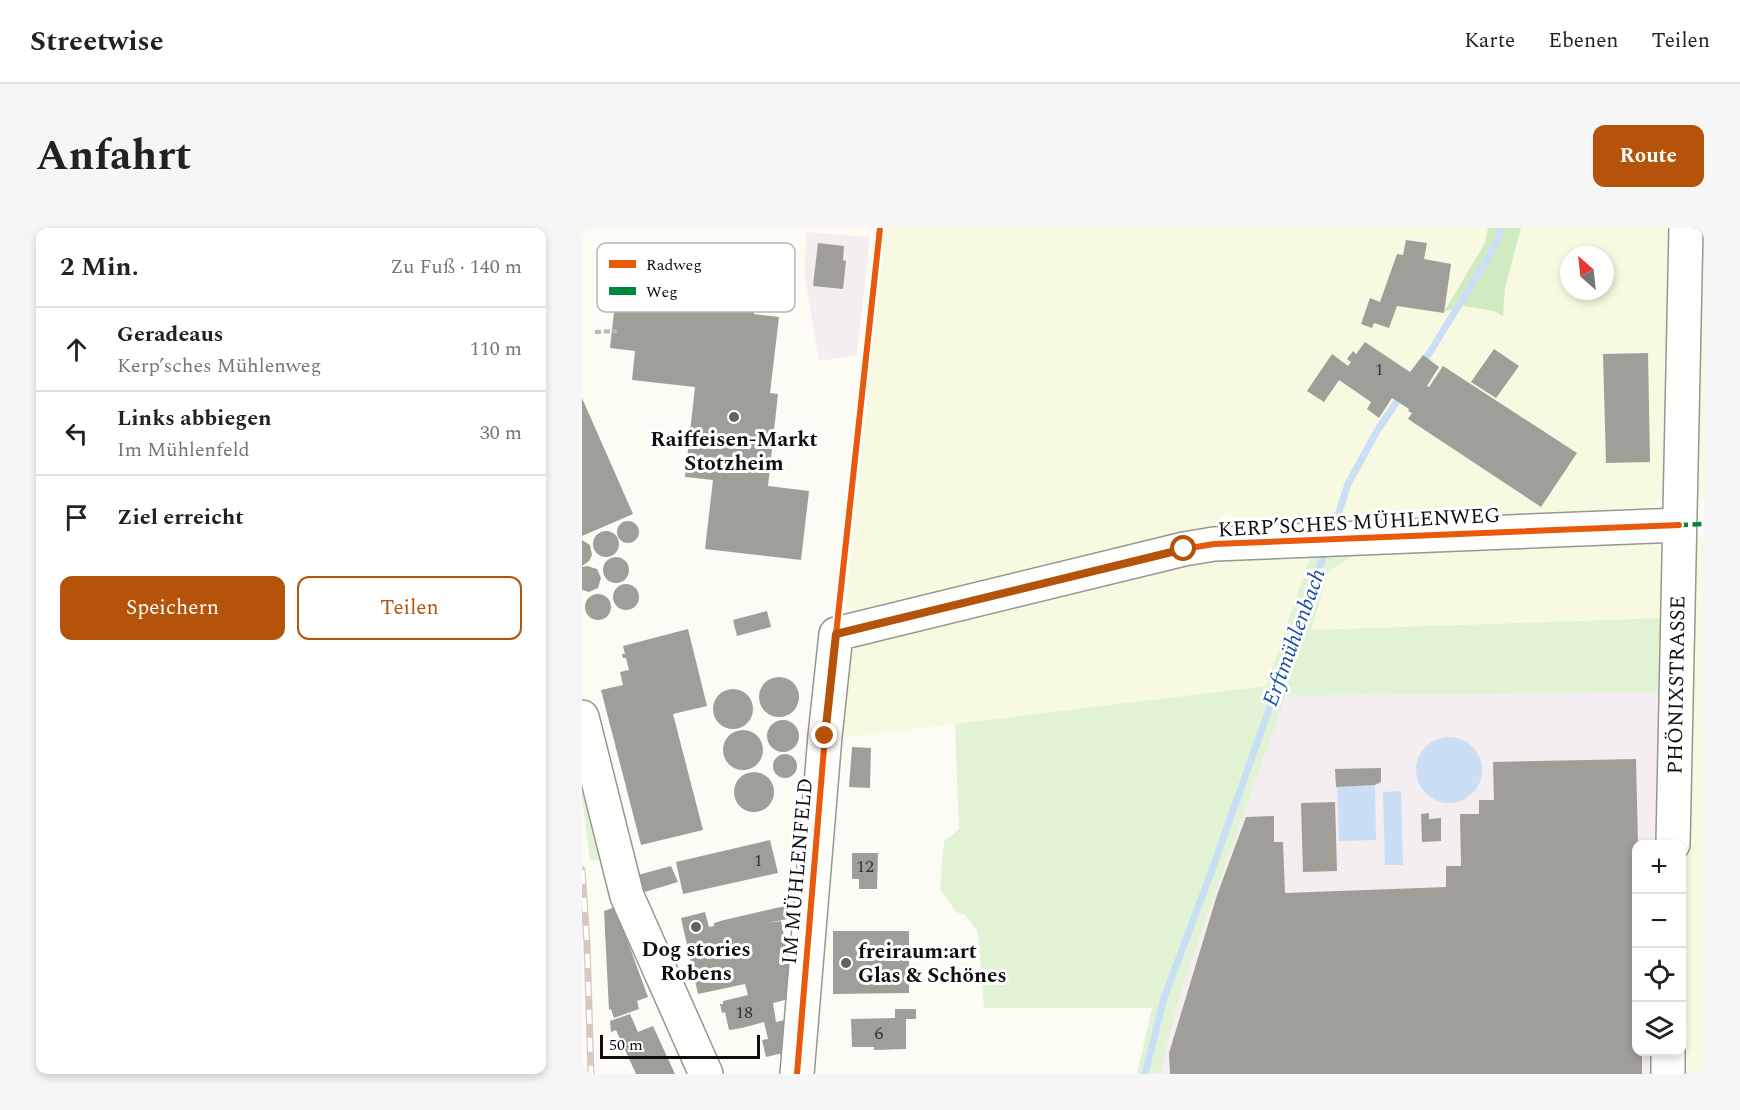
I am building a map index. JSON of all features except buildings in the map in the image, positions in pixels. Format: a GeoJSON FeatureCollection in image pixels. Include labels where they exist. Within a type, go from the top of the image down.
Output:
{"type":"FeatureCollection","features":[{"type":"Feature","properties":{"kind":"street","name":"PHÖNIXSTRASSE"},"geometry":{"type":"LineString","coordinates":[[1673,840],[1686,228]]}},
{"type":"Feature","properties":{"kind":"street","name":"KERP’SCHES MÜHLENWEG"},"geometry":{"type":"LineString","coordinates":[[836,634],[1184,549],[1214,544],[1679,525]]}},
{"type":"Feature","properties":{"kind":"street","name":"IM MÜHLENFELD"},"geometry":{"type":"LineString","coordinates":[[797,1074],[824,747],[836,634]]}},
{"type":"Feature","properties":{"kind":"street"},"geometry":{"type":"LineString","coordinates":[[582,717],[627,896],[706,1074]]}},
{"type":"Feature","properties":{"kind":"street"},"geometry":{"type":"LineString","coordinates":[[1668,1056],[1668,1074]]}},
{"type":"Feature","properties":{"kind":"path"},"geometry":{"type":"LineString","coordinates":[[595,332],[617,331]]}},
{"type":"Feature","properties":{"kind":"shaded area"},"geometry":{"type":"Polygon","coordinates":[[[806,232],[870,237],[857,355],[819,361],[805,277],[806,232]]]}},
{"type":"Feature","properties":{"kind":"shaded area"},"geometry":{"type":"Polygon","coordinates":[[[1666,692],[1663,840],[1632,840],[1632,1056],[1659,1056],[1658,1074],[1160,1074],[1181,990],[1286,696],[1666,692]]]}},
{"type":"Feature","properties":{"kind":"green space"},"geometry":{"type":"Polygon","coordinates":[[[885,228],[1488,228],[1485,243],[1445,311],[1463,306],[1494,311],[1503,315],[1505,288],[1521,228],[1674,228],[1670,492],[1642,517],[1259,534],[1226,512],[1212,529],[858,616],[846,603],[885,228]]]}},
{"type":"Feature","properties":{"kind":"green space"},"geometry":{"type":"Polygon","coordinates":[[[1488,228],[1521,228],[1505,288],[1503,316],[1494,311],[1463,306],[1444,312],[1485,243],[1488,228]]]}},
{"type":"Feature","properties":{"kind":"green space"},"geometry":{"type":"Polygon","coordinates":[[[1695,228],[1704,228],[1704,498],[1687,494],[1695,228]]]}},
{"type":"Feature","properties":{"kind":"green space"},"geometry":{"type":"Polygon","coordinates":[[[1657,535],[1669,547],[1668,618],[1310,630],[1329,571],[1362,550],[1657,535]]]}},
{"type":"Feature","properties":{"kind":"green space"},"geometry":{"type":"Polygon","coordinates":[[[1704,535],[1704,1074],[1687,1074],[1686,840],[1682,840],[1695,540],[1704,535]]]}},
{"type":"Feature","properties":{"kind":"green space"},"geometry":{"type":"Polygon","coordinates":[[[1313,548],[1266,686],[832,739],[850,656],[858,645],[1188,554],[1313,548]]]}},
{"type":"Feature","properties":{"kind":"green space"},"geometry":{"type":"Polygon","coordinates":[[[1313,548],[1362,550],[1329,571],[1311,630],[1668,618],[1666,692],[1286,696],[1181,990],[1160,1074],[1137,1074],[1152,1008],[984,1008],[978,932],[965,915],[956,912],[940,889],[944,841],[959,829],[955,724],[1266,686],[1313,548]]]}},
{"type":"Feature","properties":{"kind":"green space"},"geometry":{"type":"Polygon","coordinates":[[[582,751],[608,858],[590,861],[582,798],[582,751]]]}},
{"type":"Feature","properties":{"kind":"water"},"geometry":{"type":"Polygon","coordinates":[[[1442,737],[1456,737],[1468,742],[1477,751],[1482,770],[1480,783],[1473,794],[1456,803],[1442,803],[1430,798],[1421,789],[1416,777],[1416,763],[1421,751],[1430,742],[1442,737]]]}},
{"type":"Feature","properties":{"kind":"water"},"geometry":{"type":"Polygon","coordinates":[[[1375,785],[1376,840],[1339,841],[1337,787],[1375,785]]]}},
{"type":"Feature","properties":{"kind":"water"},"geometry":{"type":"Polygon","coordinates":[[[1401,791],[1403,865],[1385,865],[1383,792],[1401,791]]]}},
{"type":"Feature","properties":{"kind":"waterway","name":"Erftmühlenbach"},"geometry":{"type":"LineString","coordinates":[[1422,365],[1485,263],[1498,240],[1501,228]]}},
{"type":"Feature","properties":{"kind":"waterway","name":"Erftmühlenbach"},"geometry":{"type":"LineString","coordinates":[[1333,530],[1348,484],[1377,431],[1402,394]]}},
{"type":"Feature","properties":{"kind":"waterway","name":"Erftmühlenbach"},"geometry":{"type":"LineString","coordinates":[[1145,1074],[1164,998],[1326,549]]}},
{"type":"Feature","properties":{"kind":"railway"},"geometry":{"type":"LineString","coordinates":[[582,870],[591,1074]]}},
{"type":"Feature","properties":{"kind":"marked path"},"geometry":{"type":"LineString","coordinates":[[1679,525],[1704,524]]}},
{"type":"Feature","properties":{"kind":"cycle path"},"geometry":{"type":"LineString","coordinates":[[797,1074],[825,736],[880,228]]}},
{"type":"Feature","properties":{"kind":"cycle path"},"geometry":{"type":"LineString","coordinates":[[836,634],[1184,549],[1214,544],[1679,525]]}},
{"type":"Feature","properties":{"kind":"place","name":"Raiffeisen-Markt Stotzheim"},"geometry":{"type":"Point","coordinates":[734,417]}},
{"type":"Feature","properties":{"kind":"place","name":"Dog stories Robens"},"geometry":{"type":"Point","coordinates":[696,927]}},
{"type":"Feature","properties":{"kind":"place","name":"freiraum:art Glas & Schönes"},"geometry":{"type":"Point","coordinates":[846,963]}},
{"type":"Feature","properties":{"kind":"route"},"geometry":{"type":"LineString","coordinates":[[825,736],[836,634],[1184,549]]}}]}
